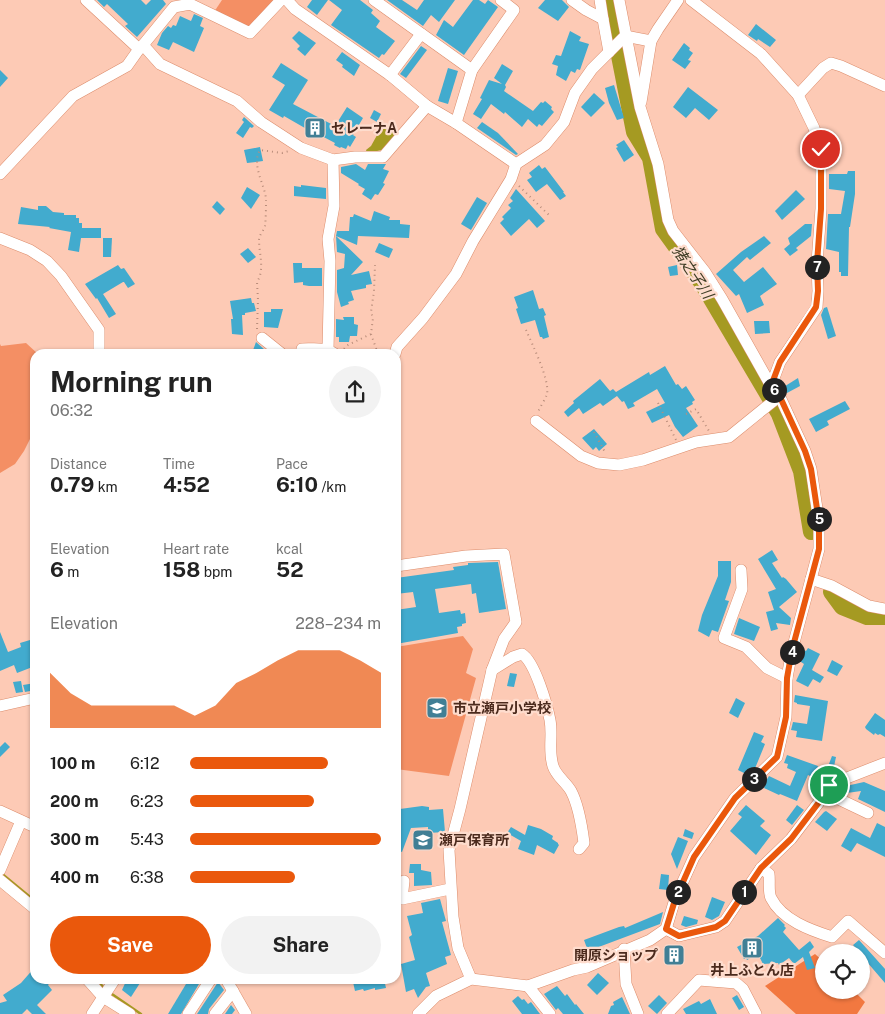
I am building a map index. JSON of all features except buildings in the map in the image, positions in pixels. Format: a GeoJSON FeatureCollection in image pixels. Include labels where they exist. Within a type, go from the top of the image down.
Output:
{"type":"FeatureCollection","features":[{"type":"Feature","properties":{"kind":"street"},"geometry":{"type":"LineString","coordinates":[[86,0],[160,64],[236,101],[261,122],[301,148],[333,160],[383,157],[426,106]]}},
{"type":"Feature","properties":{"kind":"street"},"geometry":{"type":"LineString","coordinates":[[0,174],[73,96],[127,66],[174,7],[190,4],[250,33],[281,0]]}},
{"type":"Feature","properties":{"kind":"street"},"geometry":{"type":"LineString","coordinates":[[287,0],[295,9],[390,75],[426,106],[456,123],[516,164]]}},
{"type":"Feature","properties":{"kind":"street"},"geometry":{"type":"LineString","coordinates":[[295,9],[303,0]]}},
{"type":"Feature","properties":{"kind":"street"},"geometry":{"type":"LineString","coordinates":[[374,0],[472,70]]}},
{"type":"Feature","properties":{"kind":"street"},"geometry":{"type":"LineString","coordinates":[[456,123],[472,70],[514,10],[501,0]]}},
{"type":"Feature","properties":{"kind":"street"},"geometry":{"type":"LineString","coordinates":[[572,0],[603,19]]}},
{"type":"Feature","properties":{"kind":"street"},"geometry":{"type":"LineString","coordinates":[[600,0],[610,51]]}},
{"type":"Feature","properties":{"kind":"street"},"geometry":{"type":"LineString","coordinates":[[418,1014],[436,996],[471,980],[528,986],[587,966],[624,949],[650,940],[666,929],[675,900],[694,857],[735,798],[777,757],[786,717],[787,678],[792,650],[819,549],[811,469],[805,451],[784,406],[705,272],[673,231],[668,220],[658,164],[640,107],[623,38],[619,0]]}},
{"type":"Feature","properties":{"kind":"street"},"geometry":{"type":"LineString","coordinates":[[640,107],[652,41],[678,0]]}},
{"type":"Feature","properties":{"kind":"street"},"geometry":{"type":"LineString","coordinates":[[691,0],[761,54],[798,95],[814,128],[821,149],[821,209],[816,307],[780,362],[771,386]]}},
{"type":"Feature","properties":{"kind":"street"},"geometry":{"type":"LineString","coordinates":[[390,75],[421,34]]}},
{"type":"Feature","properties":{"kind":"street"},"geometry":{"type":"LineString","coordinates":[[623,38],[652,41]]}},
{"type":"Feature","properties":{"kind":"street"},"geometry":{"type":"LineString","coordinates":[[396,349],[423,318],[456,274],[473,241],[511,179],[516,164],[545,145],[564,122],[575,92],[592,69],[623,38]]}},
{"type":"Feature","properties":{"kind":"street"},"geometry":{"type":"LineString","coordinates":[[798,95],[823,68],[831,63],[885,86]]}},
{"type":"Feature","properties":{"kind":"street"},"geometry":{"type":"LineString","coordinates":[[332,349],[328,239],[334,206],[333,160]]}},
{"type":"Feature","properties":{"kind":"street"},"geometry":{"type":"LineString","coordinates":[[0,238],[30,250],[47,261],[61,276],[99,330],[99,349]]}},
{"type":"Feature","properties":{"kind":"street"},"geometry":{"type":"LineString","coordinates":[[262,338],[276,349]]}},
{"type":"Feature","properties":{"kind":"street"},"geometry":{"type":"LineString","coordinates":[[536,421],[581,456],[598,463],[616,464],[642,460],[680,447],[734,434],[780,396]]}},
{"type":"Feature","properties":{"kind":"street"},"geometry":{"type":"LineString","coordinates":[[401,565],[466,556],[504,554],[516,622],[504,639],[492,670],[449,850],[452,917],[458,948],[471,980]]}},
{"type":"Feature","properties":{"kind":"street"},"geometry":{"type":"LineString","coordinates":[[741,570],[742,588],[724,638],[746,647],[768,668],[787,678]]}},
{"type":"Feature","properties":{"kind":"street"},"geometry":{"type":"LineString","coordinates":[[811,579],[832,586],[869,606],[885,609]]}},
{"type":"Feature","properties":{"kind":"street"},"geometry":{"type":"LineString","coordinates":[[492,670],[513,657],[522,654],[527,657],[534,671],[550,722],[550,753],[554,769],[571,791],[577,811],[584,843],[579,849]]}},
{"type":"Feature","properties":{"kind":"street"},"geometry":{"type":"LineString","coordinates":[[0,706],[30,699]]}},
{"type":"Feature","properties":{"kind":"street"},"geometry":{"type":"LineString","coordinates":[[666,929],[679,936],[716,927],[725,921],[761,868],[791,839],[826,793],[829,785],[885,763]]}},
{"type":"Feature","properties":{"kind":"street"},"geometry":{"type":"LineString","coordinates":[[826,793],[868,813]]}},
{"type":"Feature","properties":{"kind":"street"},"geometry":{"type":"LineString","coordinates":[[0,811],[30,826]]}},
{"type":"Feature","properties":{"kind":"street"},"geometry":{"type":"LineString","coordinates":[[1,869],[21,821]]}},
{"type":"Feature","properties":{"kind":"street"},"geometry":{"type":"LineString","coordinates":[[761,868],[769,874],[770,897],[782,911],[798,924],[832,937],[848,920],[885,953]]}},
{"type":"Feature","properties":{"kind":"street"},"geometry":{"type":"LineString","coordinates":[[0,880],[30,905]]}},
{"type":"Feature","properties":{"kind":"street"},"geometry":{"type":"LineString","coordinates":[[404,881],[402,899],[450,889]]}},
{"type":"Feature","properties":{"kind":"street"},"geometry":{"type":"LineString","coordinates":[[624,949],[626,984],[638,1014]]}},
{"type":"Feature","properties":{"kind":"street"},"geometry":{"type":"LineString","coordinates":[[667,1014],[699,980],[736,983],[743,989],[756,1014]]}},
{"type":"Feature","properties":{"kind":"street"},"geometry":{"type":"LineString","coordinates":[[91,984],[103,998],[130,1014]]}},
{"type":"Feature","properties":{"kind":"street"},"geometry":{"type":"LineString","coordinates":[[92,1014],[112,984]]}},
{"type":"Feature","properties":{"kind":"street"},"geometry":{"type":"LineString","coordinates":[[188,1014],[208,984]]}},
{"type":"Feature","properties":{"kind":"street"},"geometry":{"type":"LineString","coordinates":[[229,984],[246,1014]]}},
{"type":"Feature","properties":{"kind":"street"},"geometry":{"type":"LineString","coordinates":[[528,986],[550,1014]]}},
{"type":"Feature","properties":{"kind":"street"},"geometry":{"type":"LineString","coordinates":[[215,1014],[233,991]]}},
{"type":"Feature","properties":{"kind":"path"},"geometry":{"type":"LineString","coordinates":[[262,338],[258,330],[257,282],[260,277],[261,255],[258,238],[264,228],[266,198],[260,176],[258,154],[260,150],[282,153],[301,148]]}},
{"type":"Feature","properties":{"kind":"path"},"geometry":{"type":"LineString","coordinates":[[511,179],[551,217]]}},
{"type":"Feature","properties":{"kind":"path"},"geometry":{"type":"LineString","coordinates":[[375,265],[374,292],[370,312],[373,318],[371,334],[376,349]]}},
{"type":"Feature","properties":{"kind":"path"},"geometry":{"type":"LineString","coordinates":[[526,330],[541,362],[547,389],[547,394],[535,417],[536,421]]}},
{"type":"Feature","properties":{"kind":"path"},"geometry":{"type":"LineString","coordinates":[[344,349],[348,345],[371,334]]}},
{"type":"Feature","properties":{"kind":"path"},"geometry":{"type":"LineString","coordinates":[[658,404],[680,447]]}},
{"type":"Feature","properties":{"kind":"path"},"geometry":{"type":"LineString","coordinates":[[686,414],[696,409],[714,439]]}},
{"type":"Feature","properties":{"kind":"path"},"geometry":{"type":"LineString","coordinates":[[594,432],[609,459],[616,464]]}},
{"type":"Feature","properties":{"kind":"shaded area"},"geometry":{"type":"Polygon","coordinates":[[[222,0],[277,0],[247,28],[214,12],[222,0]]]}},
{"type":"Feature","properties":{"kind":"shaded area"},"geometry":{"type":"Polygon","coordinates":[[[386,126],[399,133],[387,149],[367,153],[366,150],[371,146],[381,128],[386,126]]]}},
{"type":"Feature","properties":{"kind":"shaded area"},"geometry":{"type":"Polygon","coordinates":[[[26,343],[33,349],[30,349],[30,439],[15,464],[0,473],[0,344],[1,346],[26,343]]]}},
{"type":"Feature","properties":{"kind":"shaded area"},"geometry":{"type":"Polygon","coordinates":[[[463,636],[473,649],[466,673],[476,678],[449,776],[401,770],[401,646],[463,636]]]}},
{"type":"Feature","properties":{"kind":"shaded area"},"geometry":{"type":"Polygon","coordinates":[[[815,954],[815,999],[862,999],[865,1002],[857,1014],[796,1014],[765,986],[815,954]]]}},
{"type":"Feature","properties":{"kind":"waterway","name":"猪之子川"},"geometry":{"type":"LineString","coordinates":[[608,0],[634,132],[650,158],[663,229],[701,282],[779,414],[801,471],[811,532]]}},
{"type":"Feature","properties":{"kind":"waterway","name":"猪之子川"},"geometry":{"type":"LineString","coordinates":[[831,592],[842,607],[867,617],[885,617]]}},
{"type":"Feature","properties":{"kind":"waterway"},"geometry":{"type":"LineString","coordinates":[[1,873],[30,897]]}},
{"type":"Feature","properties":{"kind":"waterway"},"geometry":{"type":"LineString","coordinates":[[100,984],[105,989]]}},
{"type":"Feature","properties":{"kind":"waterway"},"geometry":{"type":"LineString","coordinates":[[109,992],[141,1014]]}},
{"type":"Feature","properties":{"kind":"place","name":"セレーナA"},"geometry":{"type":"Point","coordinates":[315,128]}},
{"type":"Feature","properties":{"kind":"place","name":"市立瀬戸小学校"},"geometry":{"type":"Point","coordinates":[437,708]}},
{"type":"Feature","properties":{"kind":"place","name":"瀬戸保育所"},"geometry":{"type":"Point","coordinates":[423,840]}},
{"type":"Feature","properties":{"kind":"place","name":"井上ふとん店"},"geometry":{"type":"Point","coordinates":[752,948]}},
{"type":"Feature","properties":{"kind":"place","name":"開原ショップ"},"geometry":{"type":"Point","coordinates":[674,955]}},
{"type":"Feature","properties":{"kind":"route"},"geometry":{"type":"LineString","coordinates":[[821,149],[821,209],[816,307],[780,362],[771,386],[780,397],[805,451],[811,469],[819,522],[819,549],[792,650],[787,678],[786,717],[777,757],[735,798],[694,857],[675,900],[666,929],[679,936],[716,927],[725,921],[761,868],[791,839],[826,793],[829,785]]}}]}
